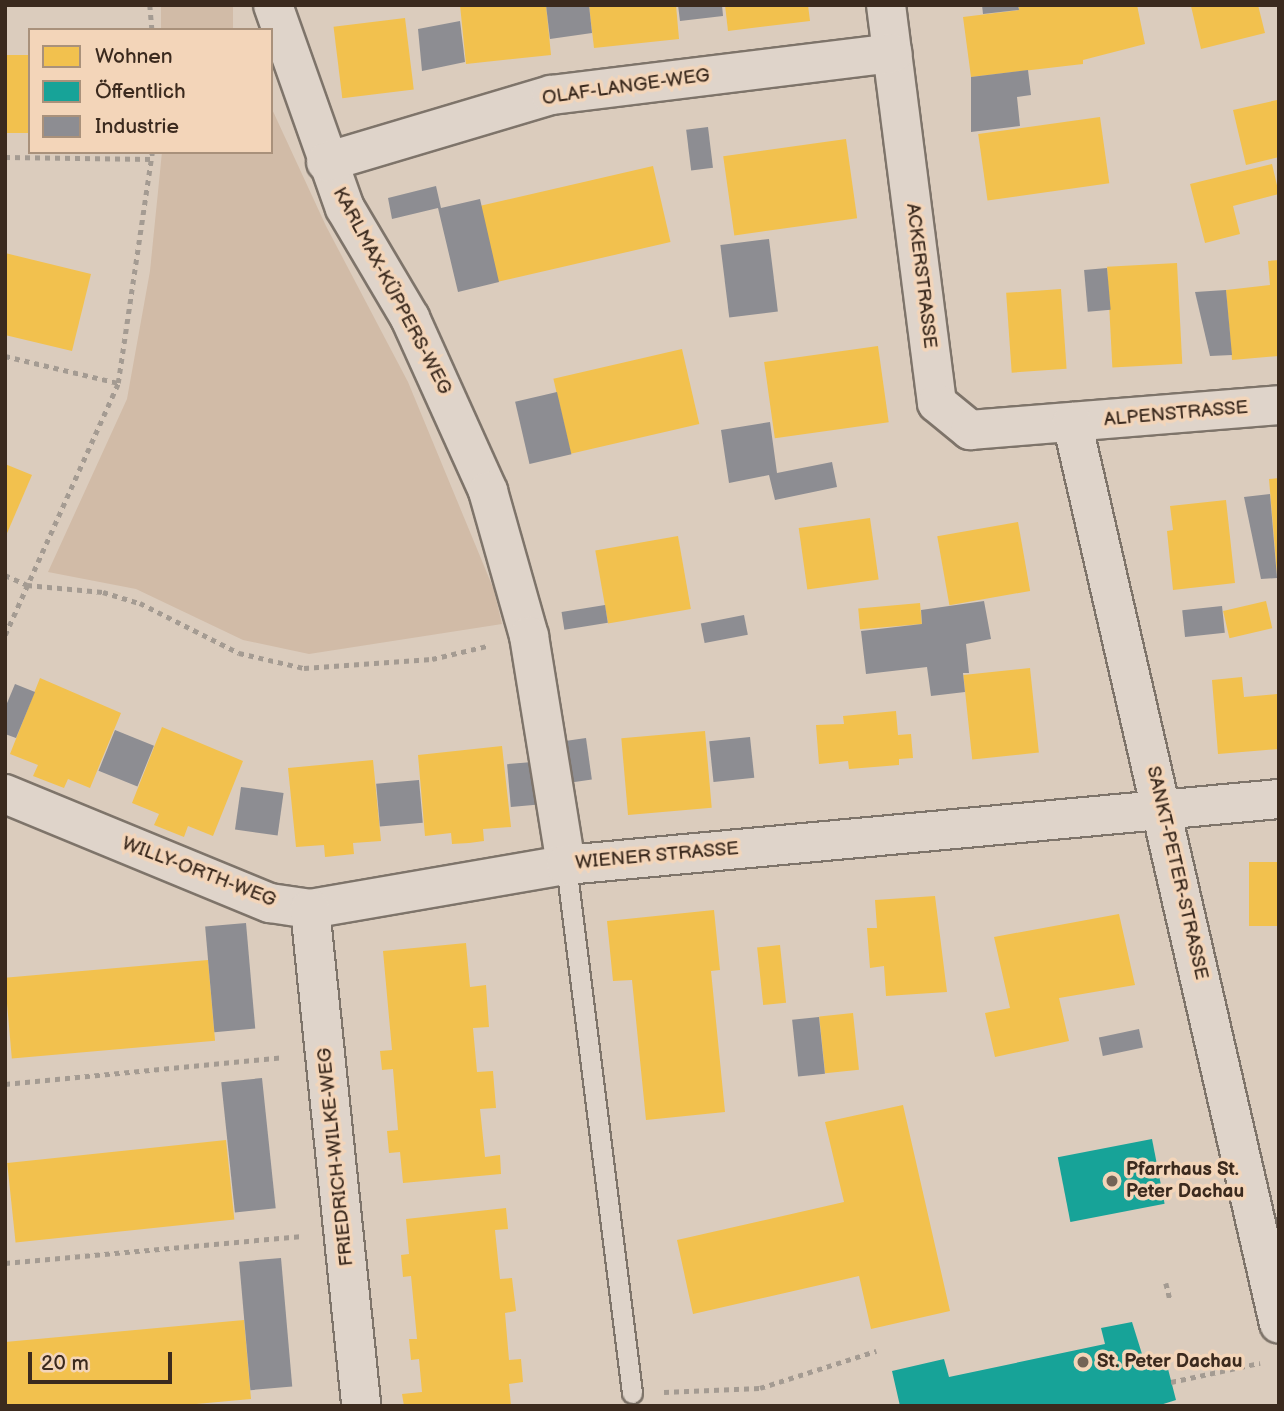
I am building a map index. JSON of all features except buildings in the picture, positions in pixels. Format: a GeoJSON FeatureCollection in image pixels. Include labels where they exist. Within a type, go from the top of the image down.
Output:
{"type":"FeatureCollection","features":[{"type":"Feature","properties":{"kind":"street","name":"KARLMAX-KÜPPERS-WEG"},"geometry":{"type":"LineString","coordinates":[[273,5],[326,162],[345,208],[410,318],[451,400],[488,491],[529,636],[566,865]]}},
{"type":"Feature","properties":{"kind":"street","name":"ACKERSTRASSE"},"geometry":{"type":"LineString","coordinates":[[886,5],[937,403],[970,430],[1072,422]]}},
{"type":"Feature","properties":{"kind":"street","name":"OLAF-LANGE-WEG"},"geometry":{"type":"LineString","coordinates":[[326,162],[551,95],[892,53]]}},
{"type":"Feature","properties":{"kind":"street","name":"ALPENSTRASSE"},"geometry":{"type":"LineString","coordinates":[[1072,422],[1279,405]]}},
{"type":"Feature","properties":{"kind":"street","name":"SANKT-PETER-STRASSE"},"geometry":{"type":"LineString","coordinates":[[1072,422],[1163,809],[1279,1324]]}},
{"type":"Feature","properties":{"kind":"street","name":"WILLY-ORTH-WEG"},"geometry":{"type":"LineString","coordinates":[[5,794],[270,903],[310,909],[566,865]]}},
{"type":"Feature","properties":{"kind":"street","name":"WIENER STRASSE"},"geometry":{"type":"LineString","coordinates":[[566,865],[1279,799]]}},
{"type":"Feature","properties":{"kind":"street","name":"FRIEDRICH-WILKE-WEG"},"geometry":{"type":"LineString","coordinates":[[310,909],[361,1406]]}},
{"type":"Feature","properties":{"kind":"lane","name":"WIENER STRASSE"},"geometry":{"type":"LineString","coordinates":[[566,865],[632,1393]]}},
{"type":"Feature","properties":{"kind":"path"},"geometry":{"type":"LineString","coordinates":[[150,5],[152,28]]}},
{"type":"Feature","properties":{"kind":"path"},"geometry":{"type":"LineString","coordinates":[[5,635],[118,383],[152,154]]}},
{"type":"Feature","properties":{"kind":"path"},"geometry":{"type":"LineString","coordinates":[[5,157],[152,159]]}},
{"type":"Feature","properties":{"kind":"path"},"geometry":{"type":"LineString","coordinates":[[5,356],[118,383]]}},
{"type":"Feature","properties":{"kind":"path"},"geometry":{"type":"LineString","coordinates":[[5,575],[27,585],[103,592],[128,599],[239,653],[304,668],[432,659],[529,636]]}},
{"type":"Feature","properties":{"kind":"path"},"geometry":{"type":"LineString","coordinates":[[5,1084],[326,1053]]}},
{"type":"Feature","properties":{"kind":"path"},"geometry":{"type":"LineString","coordinates":[[5,1263],[342,1232]]}},
{"type":"Feature","properties":{"kind":"path"},"geometry":{"type":"LineString","coordinates":[[1166,1283],[1170,1299]]}},
{"type":"Feature","properties":{"kind":"path"},"geometry":{"type":"LineString","coordinates":[[632,1393],[760,1388],[876,1351]]}},
{"type":"Feature","properties":{"kind":"path"},"geometry":{"type":"LineString","coordinates":[[1171,1382],[1268,1361]]}},
{"type":"Feature","properties":{"kind":"shaded area"},"geometry":{"type":"Polygon","coordinates":[[[161,5],[233,5],[233,28],[161,28],[161,5]]]}},
{"type":"Feature","properties":{"kind":"shaded area"},"geometry":{"type":"Polygon","coordinates":[[[273,111],[326,226],[408,382],[494,590],[502,624],[309,654],[243,640],[136,589],[48,572],[127,399],[150,271],[162,154],[273,154],[273,111]]]}},
{"type":"Feature","properties":{"kind":"place","name":"Pfarrhaus St. Peter Dachau"},"geometry":{"type":"Point","coordinates":[1112,1181]}},
{"type":"Feature","properties":{"kind":"place","name":"St. Peter Dachau"},"geometry":{"type":"Point","coordinates":[1083,1362]}}]}
